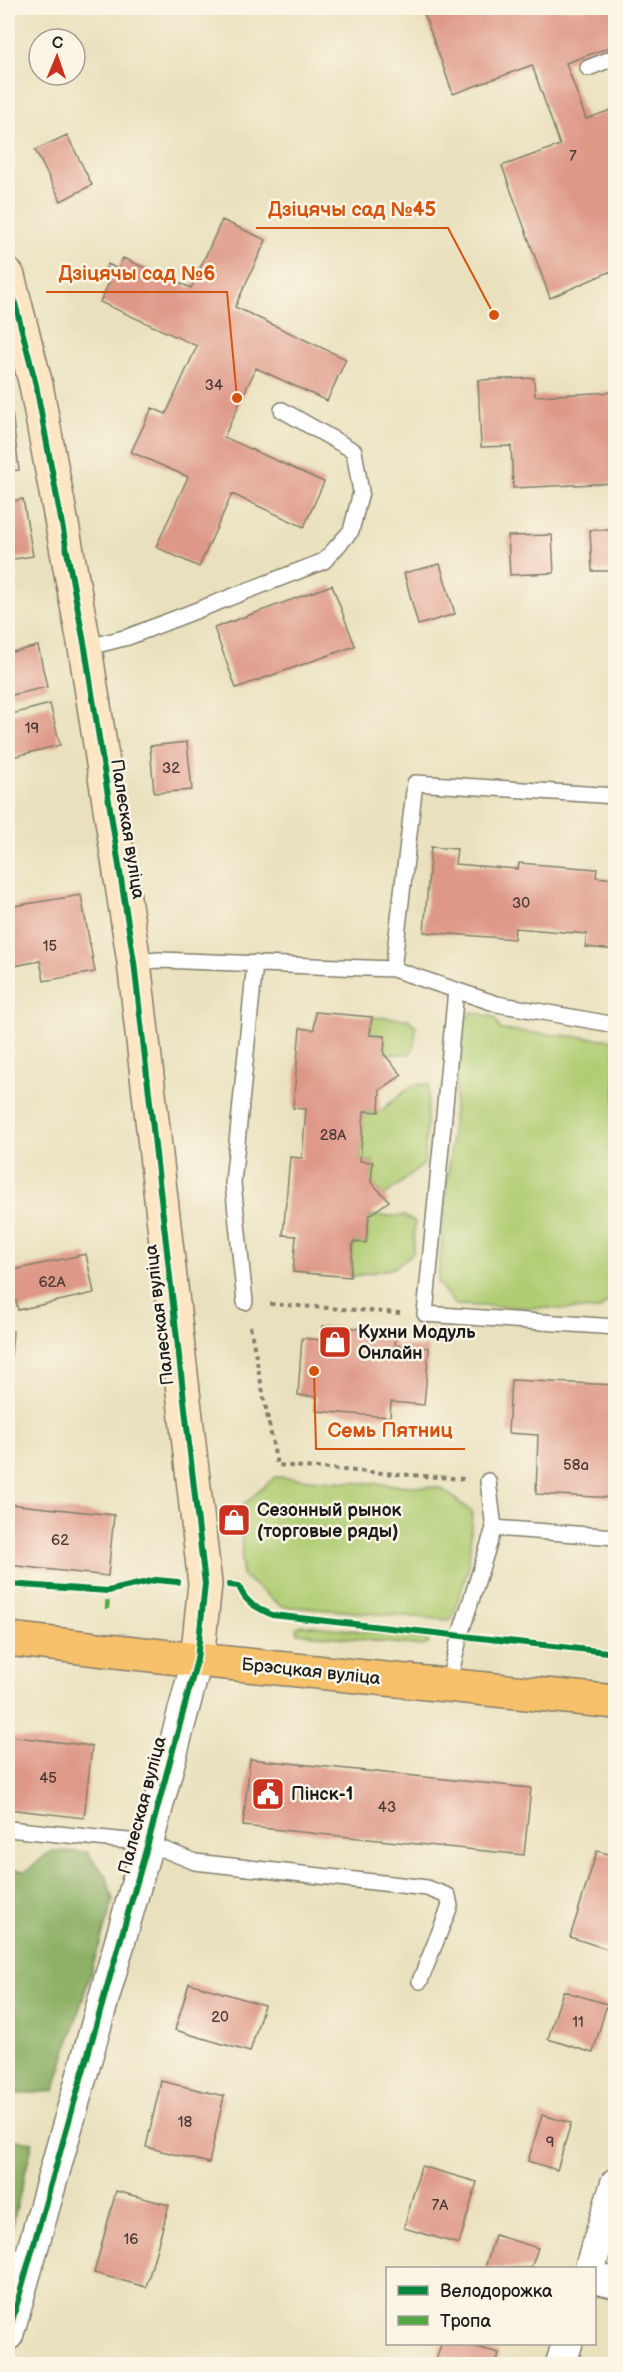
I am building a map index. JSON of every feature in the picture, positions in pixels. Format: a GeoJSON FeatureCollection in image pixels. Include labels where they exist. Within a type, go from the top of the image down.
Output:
{"type":"FeatureCollection","features":[{"type":"Feature","properties":{"kind":"main road","name":"Брэсцкая вуліца"},"geometry":{"type":"LineString","coordinates":[[8,1639],[615,1702]]}},
{"type":"Feature","properties":{"kind":"street","name":"Палеская вуліца"},"geometry":{"type":"LineString","coordinates":[[8,276],[36,386],[85,648],[134,962],[205,1584],[197,1660],[148,1843],[8,2336]]}},
{"type":"Feature","properties":{"kind":"street"},"geometry":{"type":"LineString","coordinates":[[590,2267],[615,2183]]}},
{"type":"Feature","properties":{"kind":"street"},"geometry":{"type":"LineString","coordinates":[[596,2278],[615,2283]]}},
{"type":"Feature","properties":{"kind":"street"},"geometry":{"type":"LineString","coordinates":[[561,2364],[566,2345]]}},
{"type":"Feature","properties":{"kind":"lane"},"geometry":{"type":"LineString","coordinates":[[588,68],[615,57]]}},
{"type":"Feature","properties":{"kind":"lane"},"geometry":{"type":"LineString","coordinates":[[85,648],[139,633],[324,561],[351,531],[361,492],[354,451],[282,410]]}},
{"type":"Feature","properties":{"kind":"lane"},"geometry":{"type":"LineString","coordinates":[[393,969],[415,783],[615,796]]}},
{"type":"Feature","properties":{"kind":"lane"},"geometry":{"type":"LineString","coordinates":[[134,962],[159,960],[393,969],[497,1004],[615,1025]]}},
{"type":"Feature","properties":{"kind":"lane"},"geometry":{"type":"LineString","coordinates":[[245,1302],[233,1183],[255,963]]}},
{"type":"Feature","properties":{"kind":"lane"},"geometry":{"type":"LineString","coordinates":[[456,990],[425,1314],[615,1328]]}},
{"type":"Feature","properties":{"kind":"lane"},"geometry":{"type":"LineString","coordinates":[[448,1685],[460,1635],[494,1528],[488,1480]]}},
{"type":"Feature","properties":{"kind":"lane"},"geometry":{"type":"LineString","coordinates":[[494,1528],[615,1537]]}},
{"type":"Feature","properties":{"kind":"lane"},"geometry":{"type":"LineString","coordinates":[[8,1829],[148,1843],[195,1862],[427,1888],[448,1896],[450,1906],[420,1981]]}},
{"type":"Feature","properties":{"kind":"path"},"geometry":{"type":"LineString","coordinates":[[425,1314],[245,1302],[277,1465],[488,1480]]}},
{"type":"Feature","properties":{"kind":"green space"},"geometry":{"type":"Polygon","coordinates":[[[471,1012],[494,1017],[501,1030],[615,1040],[615,1294],[599,1310],[455,1305],[438,1283],[462,1024],[471,1012]]]}},
{"type":"Feature","properties":{"kind":"green space"},"geometry":{"type":"Polygon","coordinates":[[[372,1017],[408,1019],[416,1026],[414,1048],[409,1054],[384,1054],[385,1036],[370,1035],[372,1017]]]}},
{"type":"Feature","properties":{"kind":"green space"},"geometry":{"type":"Polygon","coordinates":[[[429,1084],[424,1164],[384,1196],[371,1182],[373,1162],[360,1161],[364,1111],[379,1112],[413,1085],[429,1084]]]}},
{"type":"Feature","properties":{"kind":"green space"},"geometry":{"type":"Polygon","coordinates":[[[369,1216],[404,1216],[415,1222],[413,1253],[394,1268],[350,1277],[353,1242],[366,1243],[369,1216]]]}},
{"type":"Feature","properties":{"kind":"green space"},"geometry":{"type":"Polygon","coordinates":[[[275,1477],[441,1488],[472,1512],[469,1565],[452,1620],[281,1606],[242,1575],[241,1507],[275,1477]]]}},
{"type":"Feature","properties":{"kind":"green space"},"geometry":{"type":"Polygon","coordinates":[[[302,1625],[425,1638],[429,1643],[423,1646],[298,1633],[296,1628],[302,1625]]]}},
{"type":"Feature","properties":{"kind":"green space"},"geometry":{"type":"Polygon","coordinates":[[[51,1851],[87,1852],[107,1877],[113,1901],[54,2091],[8,2095],[8,1870],[26,1871],[51,1851]]]}},
{"type":"Feature","properties":{"kind":"green space"},"geometry":{"type":"Polygon","coordinates":[[[8,2139],[33,2142],[8,2242],[8,2139]]]}},
{"type":"Feature","properties":{"kind":"building"},"geometry":{"type":"Polygon","coordinates":[[[422,8],[616,8],[616,45],[566,63],[586,119],[616,108],[616,300],[611,271],[550,298],[502,166],[560,145],[532,65],[453,94],[422,8]]]}},
{"type":"Feature","properties":{"kind":"building"},"geometry":{"type":"Polygon","coordinates":[[[67,135],[92,185],[61,201],[35,150],[67,135]]]}},
{"type":"Feature","properties":{"kind":"building"},"geometry":{"type":"Polygon","coordinates":[[[222,220],[266,240],[235,307],[346,359],[327,401],[256,368],[224,437],[324,482],[304,527],[232,494],[199,567],[156,547],[188,477],[131,452],[152,408],[166,414],[197,346],[100,302],[110,281],[102,277],[108,264],[118,269],[123,258],[191,288],[222,220]]]}},
{"type":"Feature","properties":{"kind":"building"},"geometry":{"type":"Polygon","coordinates":[[[534,378],[535,396],[616,392],[616,483],[513,488],[511,446],[481,447],[478,380],[534,378]]]}},
{"type":"Feature","properties":{"kind":"building"},"geometry":{"type":"Polygon","coordinates":[[[8,412],[12,412],[19,470],[8,471],[8,412]]]}},
{"type":"Feature","properties":{"kind":"building"},"geometry":{"type":"Polygon","coordinates":[[[23,499],[33,556],[8,560],[8,502],[23,499]]]}},
{"type":"Feature","properties":{"kind":"building"},"geometry":{"type":"Polygon","coordinates":[[[590,530],[616,530],[616,571],[592,571],[590,530]]]}},
{"type":"Feature","properties":{"kind":"building"},"geometry":{"type":"Polygon","coordinates":[[[552,535],[554,573],[510,575],[508,536],[552,535]]]}},
{"type":"Feature","properties":{"kind":"building"},"geometry":{"type":"Polygon","coordinates":[[[440,564],[455,614],[418,625],[404,573],[440,564]]]}},
{"type":"Feature","properties":{"kind":"building"},"geometry":{"type":"Polygon","coordinates":[[[332,585],[355,646],[236,688],[214,628],[332,585]]]}},
{"type":"Feature","properties":{"kind":"building"},"geometry":{"type":"Polygon","coordinates":[[[38,646],[47,687],[8,696],[8,653],[38,646]]]}},
{"type":"Feature","properties":{"kind":"building"},"geometry":{"type":"Polygon","coordinates":[[[50,704],[60,745],[12,757],[8,741],[8,715],[50,704]]]}},
{"type":"Feature","properties":{"kind":"building"},"geometry":{"type":"Polygon","coordinates":[[[187,742],[192,790],[154,793],[150,746],[187,742]]]}},
{"type":"Feature","properties":{"kind":"building"},"geometry":{"type":"Polygon","coordinates":[[[431,847],[457,849],[455,864],[518,869],[519,863],[597,869],[596,877],[616,879],[616,950],[585,947],[587,934],[515,928],[514,939],[424,932],[431,847]]]}},
{"type":"Feature","properties":{"kind":"building"},"geometry":{"type":"Polygon","coordinates":[[[81,895],[95,972],[44,981],[40,961],[14,966],[8,931],[8,907],[81,895]]]}},
{"type":"Feature","properties":{"kind":"building"},"geometry":{"type":"Polygon","coordinates":[[[315,1012],[372,1017],[370,1035],[385,1036],[384,1054],[402,1075],[380,1090],[379,1112],[364,1111],[360,1161],[373,1162],[371,1182],[389,1201],[369,1216],[366,1243],[353,1242],[350,1277],[293,1272],[296,1236],[283,1235],[290,1157],[302,1158],[306,1109],[293,1108],[300,1028],[314,1030],[315,1012]]]}},
{"type":"Feature","properties":{"kind":"building"},"geometry":{"type":"Polygon","coordinates":[[[86,1254],[94,1293],[18,1310],[9,1271],[86,1254]]]}},
{"type":"Feature","properties":{"kind":"building"},"geometry":{"type":"Polygon","coordinates":[[[322,1326],[396,1331],[395,1345],[429,1348],[424,1405],[391,1402],[390,1417],[316,1411],[317,1397],[298,1395],[302,1338],[321,1340],[322,1326]]]}},
{"type":"Feature","properties":{"kind":"building"},"geometry":{"type":"Polygon","coordinates":[[[8,1330],[13,1331],[9,1383],[8,1383],[8,1330]]]}},
{"type":"Feature","properties":{"kind":"building"},"geometry":{"type":"Polygon","coordinates":[[[511,1380],[616,1385],[616,1498],[536,1494],[538,1435],[508,1433],[511,1380]]]}},
{"type":"Feature","properties":{"kind":"building"},"geometry":{"type":"Polygon","coordinates":[[[8,1504],[114,1515],[108,1576],[8,1565],[8,1504]]]}},
{"type":"Feature","properties":{"kind":"building"},"geometry":{"type":"Polygon","coordinates":[[[8,1736],[92,1746],[84,1818],[8,1809],[8,1736]]]}},
{"type":"Feature","properties":{"kind":"building"},"geometry":{"type":"Polygon","coordinates":[[[250,1759],[531,1788],[524,1855],[243,1826],[250,1759]]]}},
{"type":"Feature","properties":{"kind":"building"},"geometry":{"type":"Polygon","coordinates":[[[597,1851],[616,1856],[616,1952],[570,1937],[597,1851]]]}},
{"type":"Feature","properties":{"kind":"building"},"geometry":{"type":"Polygon","coordinates":[[[189,1983],[264,2005],[250,2052],[175,2030],[189,1983]]]}},
{"type":"Feature","properties":{"kind":"building"},"geometry":{"type":"Polygon","coordinates":[[[563,1991],[607,2004],[593,2053],[548,2039],[563,1991]]]}},
{"type":"Feature","properties":{"kind":"building"},"geometry":{"type":"Polygon","coordinates":[[[161,2081],[224,2096],[209,2163],[146,2147],[161,2081]]]}},
{"type":"Feature","properties":{"kind":"building"},"geometry":{"type":"Polygon","coordinates":[[[542,2115],[571,2123],[557,2170],[528,2161],[542,2115]]]}},
{"type":"Feature","properties":{"kind":"building"},"geometry":{"type":"Polygon","coordinates":[[[421,2166],[477,2182],[459,2244],[404,2228],[421,2166]]]}},
{"type":"Feature","properties":{"kind":"building"},"geometry":{"type":"Polygon","coordinates":[[[116,2191],[169,2205],[146,2287],[94,2273],[116,2191]]]}},
{"type":"Feature","properties":{"kind":"building"},"geometry":{"type":"Polygon","coordinates":[[[495,2235],[538,2248],[531,2267],[485,2267],[495,2235]]]}},
{"type":"Feature","properties":{"kind":"building"},"geometry":{"type":"Polygon","coordinates":[[[441,2345],[468,2345],[499,2353],[496,2364],[435,2364],[441,2345]]]}},
{"type":"Feature","properties":{"kind":"marked path"},"geometry":{"type":"LineString","coordinates":[[107,1609],[108,1591]]}},
{"type":"Feature","properties":{"kind":"cycle path"},"geometry":{"type":"LineString","coordinates":[[8,276],[36,385],[85,648],[134,962],[205,1584],[197,1660],[148,1843],[8,2335]]}},
{"type":"Feature","properties":{"kind":"cycle path"},"geometry":{"type":"LineString","coordinates":[[8,1584],[108,1591],[156,1580],[178,1582]]}},
{"type":"Feature","properties":{"kind":"cycle path"},"geometry":{"type":"LineString","coordinates":[[229,1585],[239,1586],[248,1601],[272,1615],[616,1653]]}},
{"type":"Feature","properties":{"kind":"place","name":"Дзіцячы сад №45"},"geometry":{"type":"Point","coordinates":[494,315]}},
{"type":"Feature","properties":{"kind":"place","name":"Дзіцячы сад №6"},"geometry":{"type":"Point","coordinates":[237,398]}},
{"type":"Feature","properties":{"kind":"place","name":"Кухни Модуль Онлайн"},"geometry":{"type":"Point","coordinates":[335,1342]}},
{"type":"Feature","properties":{"kind":"place","name":"Семь Пятниц"},"geometry":{"type":"Point","coordinates":[314,1371]}},
{"type":"Feature","properties":{"kind":"place","name":"Сезонный рынок (торговые ряды)"},"geometry":{"type":"Point","coordinates":[234,1520]}},
{"type":"Feature","properties":{"kind":"place","name":"Пінск-1"},"geometry":{"type":"Point","coordinates":[268,1794]}}]}
